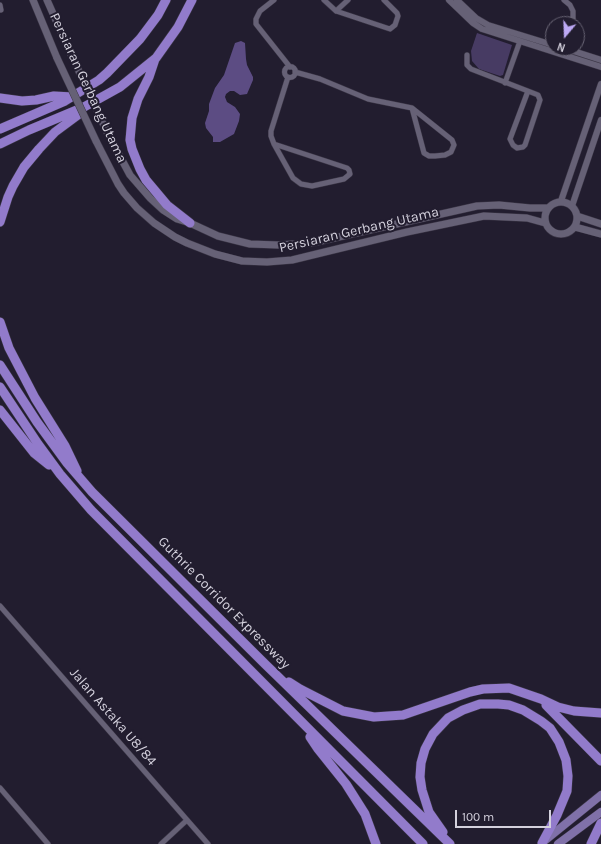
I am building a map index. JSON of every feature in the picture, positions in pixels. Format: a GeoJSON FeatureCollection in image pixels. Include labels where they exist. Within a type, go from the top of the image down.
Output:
{"type":"FeatureCollection","features":[{"type":"Feature","properties":{"kind":"highway"},"geometry":{"type":"LineString","coordinates":[[0,129],[72,97],[99,80],[120,61],[140,39],[158,15],[166,0]]}},
{"type":"Feature","properties":{"kind":"highway"},"geometry":{"type":"LineString","coordinates":[[190,223],[167,205],[146,180],[132,149],[130,140],[132,118],[138,99],[156,58],[178,27],[192,0]]}},
{"type":"Feature","properties":{"kind":"highway"},"geometry":{"type":"LineString","coordinates":[[0,144],[84,108],[120,87],[156,58]]}},
{"type":"Feature","properties":{"kind":"highway"},"geometry":{"type":"LineString","coordinates":[[0,98],[22,102],[54,96],[72,97]]}},
{"type":"Feature","properties":{"kind":"highway"},"geometry":{"type":"LineString","coordinates":[[0,222],[13,186],[24,167],[55,132],[80,114],[84,108]]}},
{"type":"Feature","properties":{"kind":"highway"},"geometry":{"type":"LineString","coordinates":[[0,322],[9,348],[35,398],[73,460],[80,478]]}},
{"type":"Feature","properties":{"kind":"highway","name":"Guthrie Corridor Expressway"},"geometry":{"type":"LineString","coordinates":[[0,365],[37,422],[80,478],[265,664],[448,842]]}},
{"type":"Feature","properties":{"kind":"highway"},"geometry":{"type":"LineString","coordinates":[[0,387],[38,444],[61,475],[109,530],[423,844]]}},
{"type":"Feature","properties":{"kind":"highway"},"geometry":{"type":"LineString","coordinates":[[0,410],[34,453],[61,475]]}},
{"type":"Feature","properties":{"kind":"highway"},"geometry":{"type":"LineString","coordinates":[[265,664],[300,689],[343,711],[374,717],[403,715],[483,689],[509,688],[541,699],[558,707],[574,711],[601,713]]}},
{"type":"Feature","properties":{"kind":"highway"},"geometry":{"type":"LineString","coordinates":[[541,699],[601,761]]}},
{"type":"Feature","properties":{"kind":"highway"},"geometry":{"type":"LineString","coordinates":[[448,842],[442,829],[429,812],[422,790],[420,777],[421,763],[425,749],[433,734],[448,718],[463,710],[480,704],[498,704],[510,705],[524,710],[550,728],[559,742],[566,760],[568,776],[566,791],[557,815],[541,844]]}},
{"type":"Feature","properties":{"kind":"highway"},"geometry":{"type":"LineString","coordinates":[[302,724],[318,749],[346,784],[366,814],[376,844]]}},
{"type":"Feature","properties":{"kind":"highway"},"geometry":{"type":"LineString","coordinates":[[591,844],[601,824]]}},
{"type":"Feature","properties":{"kind":"main road","name":"Persiaran Gerbang Utama"},"geometry":{"type":"LineString","coordinates":[[33,0],[57,58],[118,184],[130,200],[164,231],[202,249],[229,258],[255,262],[292,260],[407,232],[484,216],[527,218],[545,223],[551,231],[561,234],[567,233],[575,227]]}},
{"type":"Feature","properties":{"kind":"main road","name":"Persiaran Gerbang Utama"},"geometry":{"type":"LineString","coordinates":[[47,0],[108,134],[130,175],[150,198],[163,210],[177,219],[190,223],[218,236],[250,244],[278,245],[312,243],[476,206],[499,205],[548,208],[556,202],[561,201]]}},
{"type":"Feature","properties":{"kind":"main road"},"geometry":{"type":"LineString","coordinates":[[561,201],[569,203],[572,206],[577,216],[575,227],[601,234]]}},
{"type":"Feature","properties":{"kind":"main road"},"geometry":{"type":"LineString","coordinates":[[545,223],[545,212],[548,208]]}},
{"type":"Feature","properties":{"kind":"main road"},"geometry":{"type":"LineString","coordinates":[[577,216],[601,224]]}},
{"type":"Feature","properties":{"kind":"main road"},"geometry":{"type":"LineString","coordinates":[[541,844],[601,795]]}},
{"type":"Feature","properties":{"kind":"main road"},"geometry":{"type":"LineString","coordinates":[[558,844],[601,812]]}},
{"type":"Feature","properties":{"kind":"street"},"geometry":{"type":"LineString","coordinates":[[274,0],[260,11],[256,19],[256,24],[290,67],[294,68],[295,72],[320,79],[368,99],[412,108],[452,140],[454,145],[451,152],[445,155],[435,156],[429,156],[424,153],[412,108]]}},
{"type":"Feature","properties":{"kind":"street"},"geometry":{"type":"LineString","coordinates":[[324,0],[336,11],[390,29],[395,26],[398,16],[397,13],[384,0]]}},
{"type":"Feature","properties":{"kind":"street"},"geometry":{"type":"LineString","coordinates":[[336,11],[348,0]]}},
{"type":"Feature","properties":{"kind":"street"},"geometry":{"type":"LineString","coordinates":[[450,0],[478,26],[494,34],[601,67]]}},
{"type":"Feature","properties":{"kind":"street"},"geometry":{"type":"LineString","coordinates":[[457,0],[476,18],[488,25],[545,43]]}},
{"type":"Feature","properties":{"kind":"street"},"geometry":{"type":"LineString","coordinates":[[564,0],[570,5],[573,11],[573,16]]}},
{"type":"Feature","properties":{"kind":"street"},"geometry":{"type":"LineString","coordinates":[[505,83],[520,41]]}},
{"type":"Feature","properties":{"kind":"street"},"geometry":{"type":"LineString","coordinates":[[466,55],[467,65],[471,69],[505,83],[528,90],[538,95],[540,100],[525,144],[523,147],[517,148],[513,145],[510,139],[528,90]]}},
{"type":"Feature","properties":{"kind":"street"},"geometry":{"type":"LineString","coordinates":[[585,55],[601,60]]}},
{"type":"Feature","properties":{"kind":"street"},"geometry":{"type":"LineString","coordinates":[[288,77],[285,75],[285,71],[286,68],[290,67]]}},
{"type":"Feature","properties":{"kind":"street"},"geometry":{"type":"LineString","coordinates":[[288,77],[293,76],[295,72]]}},
{"type":"Feature","properties":{"kind":"street"},"geometry":{"type":"LineString","coordinates":[[274,144],[347,168],[350,174],[344,179],[312,186],[301,184],[293,178],[274,144],[271,136],[271,131],[288,77]]}},
{"type":"Feature","properties":{"kind":"street"},"geometry":{"type":"LineString","coordinates":[[561,201],[601,84]]}},
{"type":"Feature","properties":{"kind":"street"},"geometry":{"type":"LineString","coordinates":[[572,206],[601,120]]}},
{"type":"Feature","properties":{"kind":"street","name":"Jalan Astaka U8/84"},"geometry":{"type":"LineString","coordinates":[[0,606],[208,844]]}},
{"type":"Feature","properties":{"kind":"street"},"geometry":{"type":"LineString","coordinates":[[0,788],[48,844]]}},
{"type":"Feature","properties":{"kind":"street"},"geometry":{"type":"LineString","coordinates":[[160,844],[187,820]]}},
{"type":"Feature","properties":{"kind":"shaded area"},"geometry":{"type":"Polygon","coordinates":[[[477,33],[512,45],[503,75],[500,76],[479,69],[472,61],[471,51],[477,33]]]}},
{"type":"Feature","properties":{"kind":"shaded area"},"geometry":{"type":"Polygon","coordinates":[[[241,41],[245,43],[247,65],[253,80],[247,94],[240,95],[234,91],[230,91],[226,94],[225,97],[227,102],[235,107],[240,114],[239,121],[234,134],[220,142],[213,142],[213,137],[206,128],[205,123],[209,111],[209,104],[215,88],[224,75],[235,43],[241,41]]]}}]}
